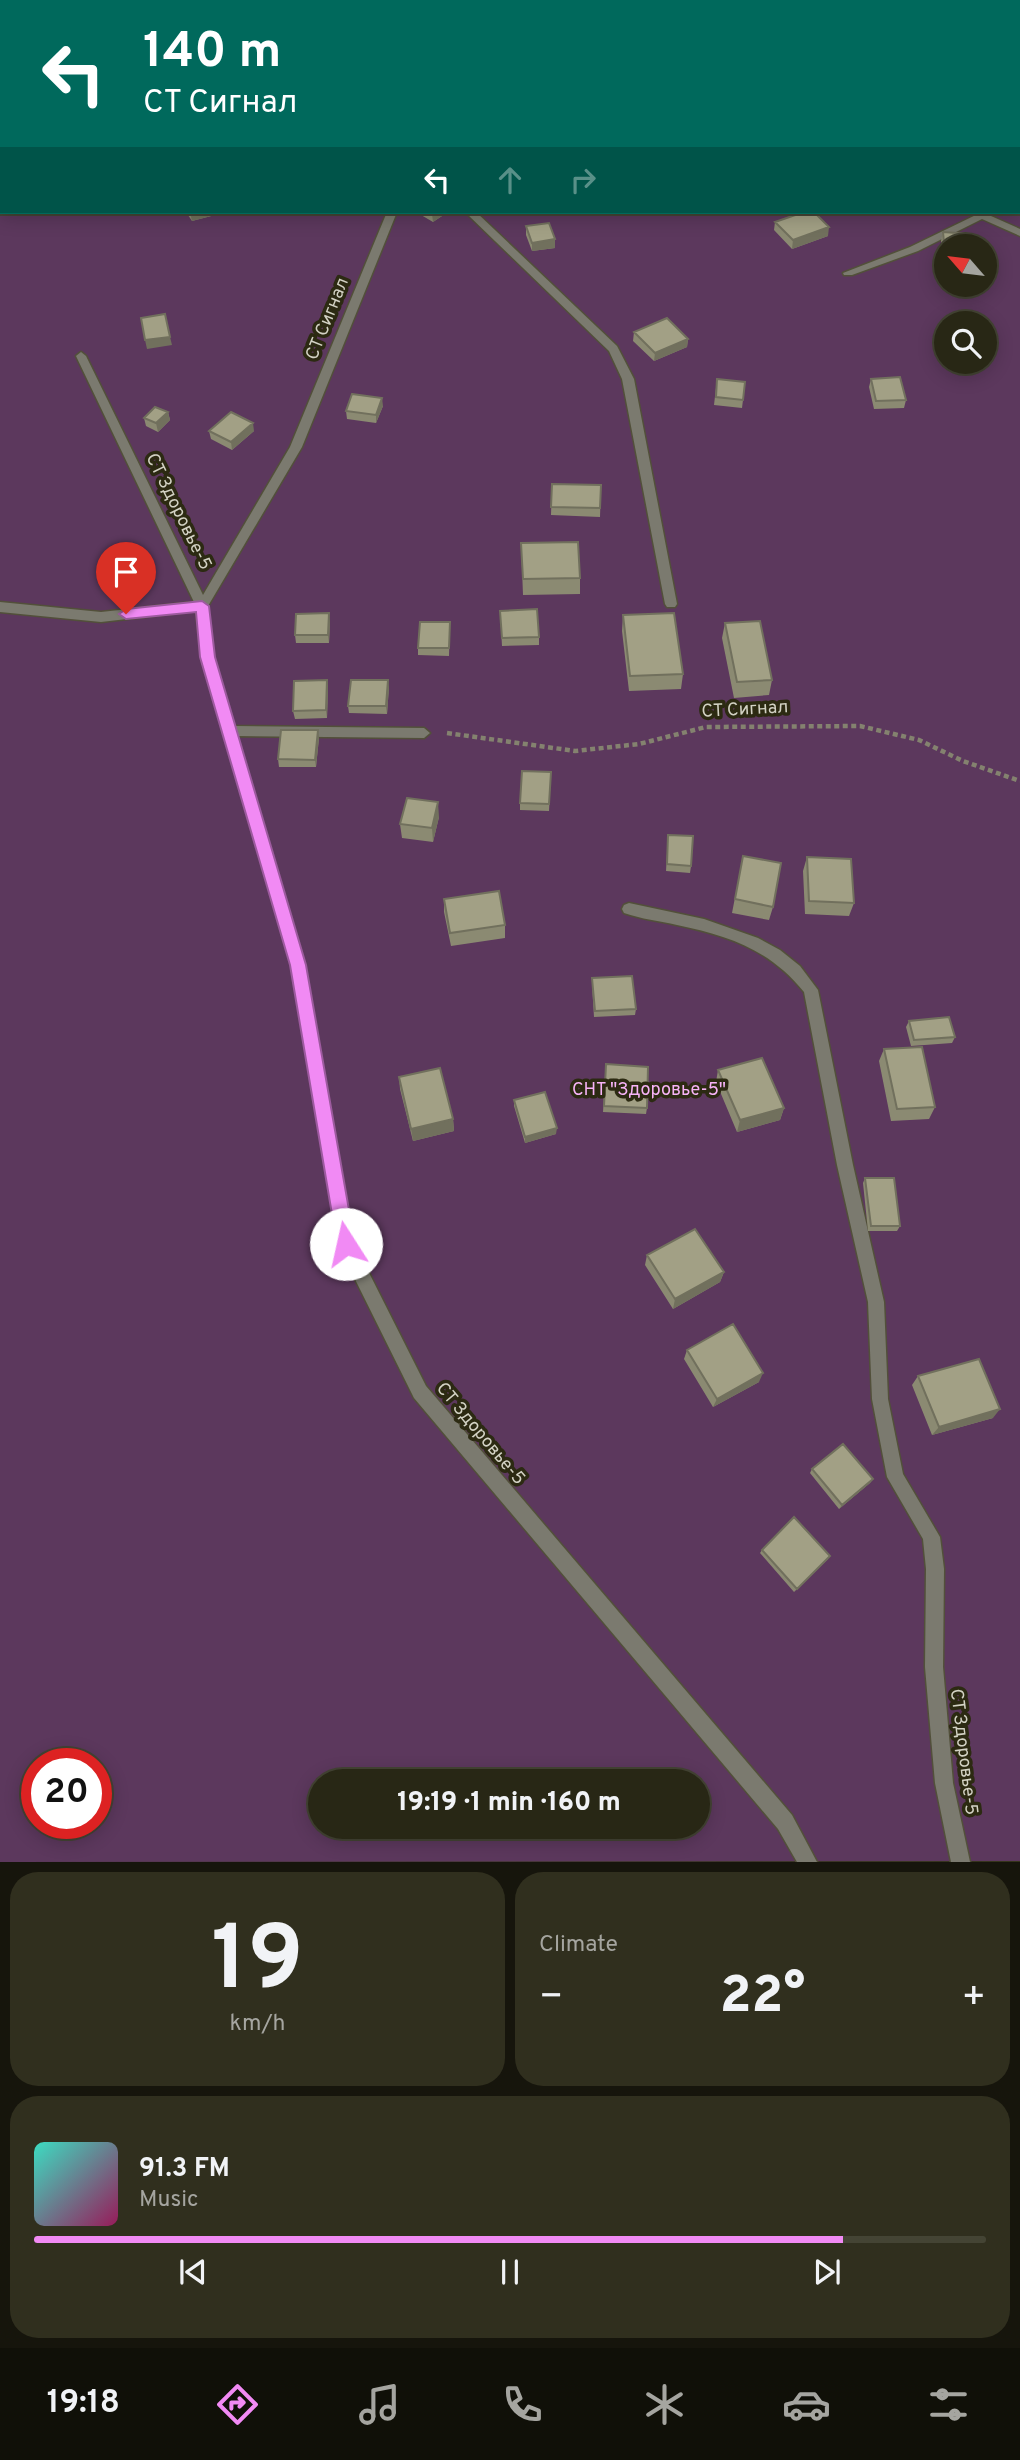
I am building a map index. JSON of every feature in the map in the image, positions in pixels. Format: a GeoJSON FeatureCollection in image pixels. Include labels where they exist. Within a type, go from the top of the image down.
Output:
{"type":"FeatureCollection","features":[{"type":"Feature","properties":{"kind":"lane","name":"СТ Сигнал"},"geometry":{"type":"LineString","coordinates":[[202,606],[296,447],[390,214]]}},
{"type":"Feature","properties":{"kind":"lane"},"geometry":{"type":"LineString","coordinates":[[472,214],[613,349],[628,379],[671,604]]}},
{"type":"Feature","properties":{"kind":"lane"},"geometry":{"type":"LineString","coordinates":[[848,273],[914,249],[979,214]]}},
{"type":"Feature","properties":{"kind":"lane"},"geometry":{"type":"LineString","coordinates":[[983,214],[1020,233]]}},
{"type":"Feature","properties":{"kind":"lane","name":"СТ Здоровье-5"},"geometry":{"type":"LineString","coordinates":[[81,356],[202,606],[207,657],[298,965],[346,1244],[420,1392],[785,1822],[808,1861]]}},
{"type":"Feature","properties":{"kind":"lane"},"geometry":{"type":"LineString","coordinates":[[0,607],[101,617],[202,606]]}},
{"type":"Feature","properties":{"kind":"lane"},"geometry":{"type":"LineString","coordinates":[[229,731],[424,733]]}},
{"type":"Feature","properties":{"kind":"lane","name":"СТ Здоровье-5"},"geometry":{"type":"LineString","coordinates":[[629,909],[737,933],[775,953],[798,970],[811,990],[845,1165],[876,1302],[880,1399],[895,1477],[931,1537],[935,1569],[934,1667],[944,1783],[961,1861]]}},
{"type":"Feature","properties":{"kind":"path","name":"СТ Сигнал"},"geometry":{"type":"LineString","coordinates":[[424,733],[467,734],[575,751],[639,744],[706,727],[860,726],[919,740],[963,761],[1020,781]]}},
{"type":"Feature","properties":{"kind":"green space","name":"СНТ \"Здоровье-5\""},"geometry":{"type":"Polygon","coordinates":[[[0,214],[1020,214],[1020,1861],[0,1862],[0,214]]]}},
{"type":"Feature","properties":{"kind":"building"},"geometry":{"type":"Polygon","coordinates":[[[798,214],[816,214],[829,227],[793,240],[775,222],[798,214]]]}},
{"type":"Feature","properties":{"kind":"building"},"geometry":{"type":"Polygon","coordinates":[[[549,223],[555,239],[532,243],[526,226],[549,223]]]}},
{"type":"Feature","properties":{"kind":"building"},"geometry":{"type":"Polygon","coordinates":[[[165,314],[170,337],[145,340],[141,318],[165,314]]]}},
{"type":"Feature","properties":{"kind":"building"},"geometry":{"type":"Polygon","coordinates":[[[667,318],[688,339],[655,353],[634,332],[667,318]]]}},
{"type":"Feature","properties":{"kind":"building"},"geometry":{"type":"Polygon","coordinates":[[[900,377],[906,400],[876,401],[871,379],[900,377]]]}},
{"type":"Feature","properties":{"kind":"building"},"geometry":{"type":"Polygon","coordinates":[[[717,379],[745,382],[743,400],[716,397],[717,379]]]}},
{"type":"Feature","properties":{"kind":"building"},"geometry":{"type":"Polygon","coordinates":[[[352,394],[382,398],[376,415],[346,411],[352,394]]]}},
{"type":"Feature","properties":{"kind":"building"},"geometry":{"type":"Polygon","coordinates":[[[155,407],[168,412],[156,423],[144,418],[155,407]]]}},
{"type":"Feature","properties":{"kind":"building"},"geometry":{"type":"Polygon","coordinates":[[[231,412],[253,423],[231,442],[209,431],[231,412]]]}},
{"type":"Feature","properties":{"kind":"building"},"geometry":{"type":"Polygon","coordinates":[[[552,484],[601,485],[600,508],[551,507],[552,484]]]}},
{"type":"Feature","properties":{"kind":"building"},"geometry":{"type":"Polygon","coordinates":[[[578,542],[580,578],[523,579],[521,543],[578,542]]]}},
{"type":"Feature","properties":{"kind":"building"},"geometry":{"type":"Polygon","coordinates":[[[537,609],[539,637],[502,638],[500,611],[537,609]]]}},
{"type":"Feature","properties":{"kind":"building"},"geometry":{"type":"Polygon","coordinates":[[[329,613],[328,635],[295,635],[296,614],[329,613]]]}},
{"type":"Feature","properties":{"kind":"building"},"geometry":{"type":"Polygon","coordinates":[[[674,613],[683,674],[630,676],[623,615],[674,613]]]}},
{"type":"Feature","properties":{"kind":"building"},"geometry":{"type":"Polygon","coordinates":[[[760,621],[772,680],[737,682],[725,623],[760,621]]]}},
{"type":"Feature","properties":{"kind":"building"},"geometry":{"type":"Polygon","coordinates":[[[420,622],[450,622],[449,648],[418,648],[420,622]]]}},
{"type":"Feature","properties":{"kind":"building"},"geometry":{"type":"Polygon","coordinates":[[[327,680],[326,710],[293,711],[294,681],[327,680]]]}},
{"type":"Feature","properties":{"kind":"building"},"geometry":{"type":"Polygon","coordinates":[[[351,680],[388,680],[386,706],[348,706],[351,680]]]}},
{"type":"Feature","properties":{"kind":"building"},"geometry":{"type":"Polygon","coordinates":[[[281,730],[318,730],[315,760],[278,759],[281,730]]]}},
{"type":"Feature","properties":{"kind":"building"},"geometry":{"type":"Polygon","coordinates":[[[522,771],[551,772],[549,804],[520,803],[522,771]]]}},
{"type":"Feature","properties":{"kind":"building"},"geometry":{"type":"Polygon","coordinates":[[[407,798],[438,802],[432,828],[400,824],[407,798]]]}},
{"type":"Feature","properties":{"kind":"building"},"geometry":{"type":"Polygon","coordinates":[[[668,835],[693,836],[691,866],[667,864],[668,835]]]}},
{"type":"Feature","properties":{"kind":"building"},"geometry":{"type":"Polygon","coordinates":[[[743,856],[781,863],[773,907],[735,899],[743,856]]]}},
{"type":"Feature","properties":{"kind":"building"},"geometry":{"type":"Polygon","coordinates":[[[807,857],[851,859],[854,903],[809,901],[807,857]]]}},
{"type":"Feature","properties":{"kind":"building"},"geometry":{"type":"Polygon","coordinates":[[[499,891],[505,925],[450,933],[444,899],[499,891]]]}},
{"type":"Feature","properties":{"kind":"building"},"geometry":{"type":"Polygon","coordinates":[[[632,976],[636,1009],[595,1011],[592,978],[632,976]]]}},
{"type":"Feature","properties":{"kind":"building"},"geometry":{"type":"Polygon","coordinates":[[[949,1017],[955,1037],[914,1040],[909,1021],[949,1017]]]}},
{"type":"Feature","properties":{"kind":"building"},"geometry":{"type":"Polygon","coordinates":[[[922,1047],[935,1107],[897,1109],[884,1049],[922,1047]]]}},
{"type":"Feature","properties":{"kind":"building"},"geometry":{"type":"Polygon","coordinates":[[[762,1058],[784,1108],[740,1120],[718,1070],[762,1058]]]}},
{"type":"Feature","properties":{"kind":"building"},"geometry":{"type":"Polygon","coordinates":[[[606,1064],[648,1067],[647,1108],[604,1106],[606,1064]]]}},
{"type":"Feature","properties":{"kind":"building"},"geometry":{"type":"Polygon","coordinates":[[[440,1068],[453,1119],[411,1129],[399,1077],[440,1068]]]}},
{"type":"Feature","properties":{"kind":"building"},"geometry":{"type":"Polygon","coordinates":[[[545,1092],[557,1128],[525,1137],[514,1100],[545,1092]]]}},
{"type":"Feature","properties":{"kind":"building"},"geometry":{"type":"Polygon","coordinates":[[[865,1178],[894,1178],[900,1226],[871,1226],[865,1178]]]}},
{"type":"Feature","properties":{"kind":"building"},"geometry":{"type":"Polygon","coordinates":[[[695,1229],[724,1272],[675,1299],[647,1255],[695,1229]]]}},
{"type":"Feature","properties":{"kind":"building"},"geometry":{"type":"Polygon","coordinates":[[[733,1324],[763,1373],[717,1399],[687,1350],[733,1324]]]}},
{"type":"Feature","properties":{"kind":"building"},"geometry":{"type":"Polygon","coordinates":[[[979,1359],[1000,1409],[939,1427],[918,1376],[979,1359]]]}},
{"type":"Feature","properties":{"kind":"building"},"geometry":{"type":"Polygon","coordinates":[[[843,1444],[873,1479],[842,1505],[812,1469],[843,1444]]]}},
{"type":"Feature","properties":{"kind":"building"},"geometry":{"type":"Polygon","coordinates":[[[794,1517],[830,1556],[797,1589],[762,1550],[794,1517]]]}},
{"type":"Feature","properties":{"kind":"route"},"geometry":{"type":"LineString","coordinates":[[126,614],[202,606],[207,657],[298,965],[346,1244]]}}]}
